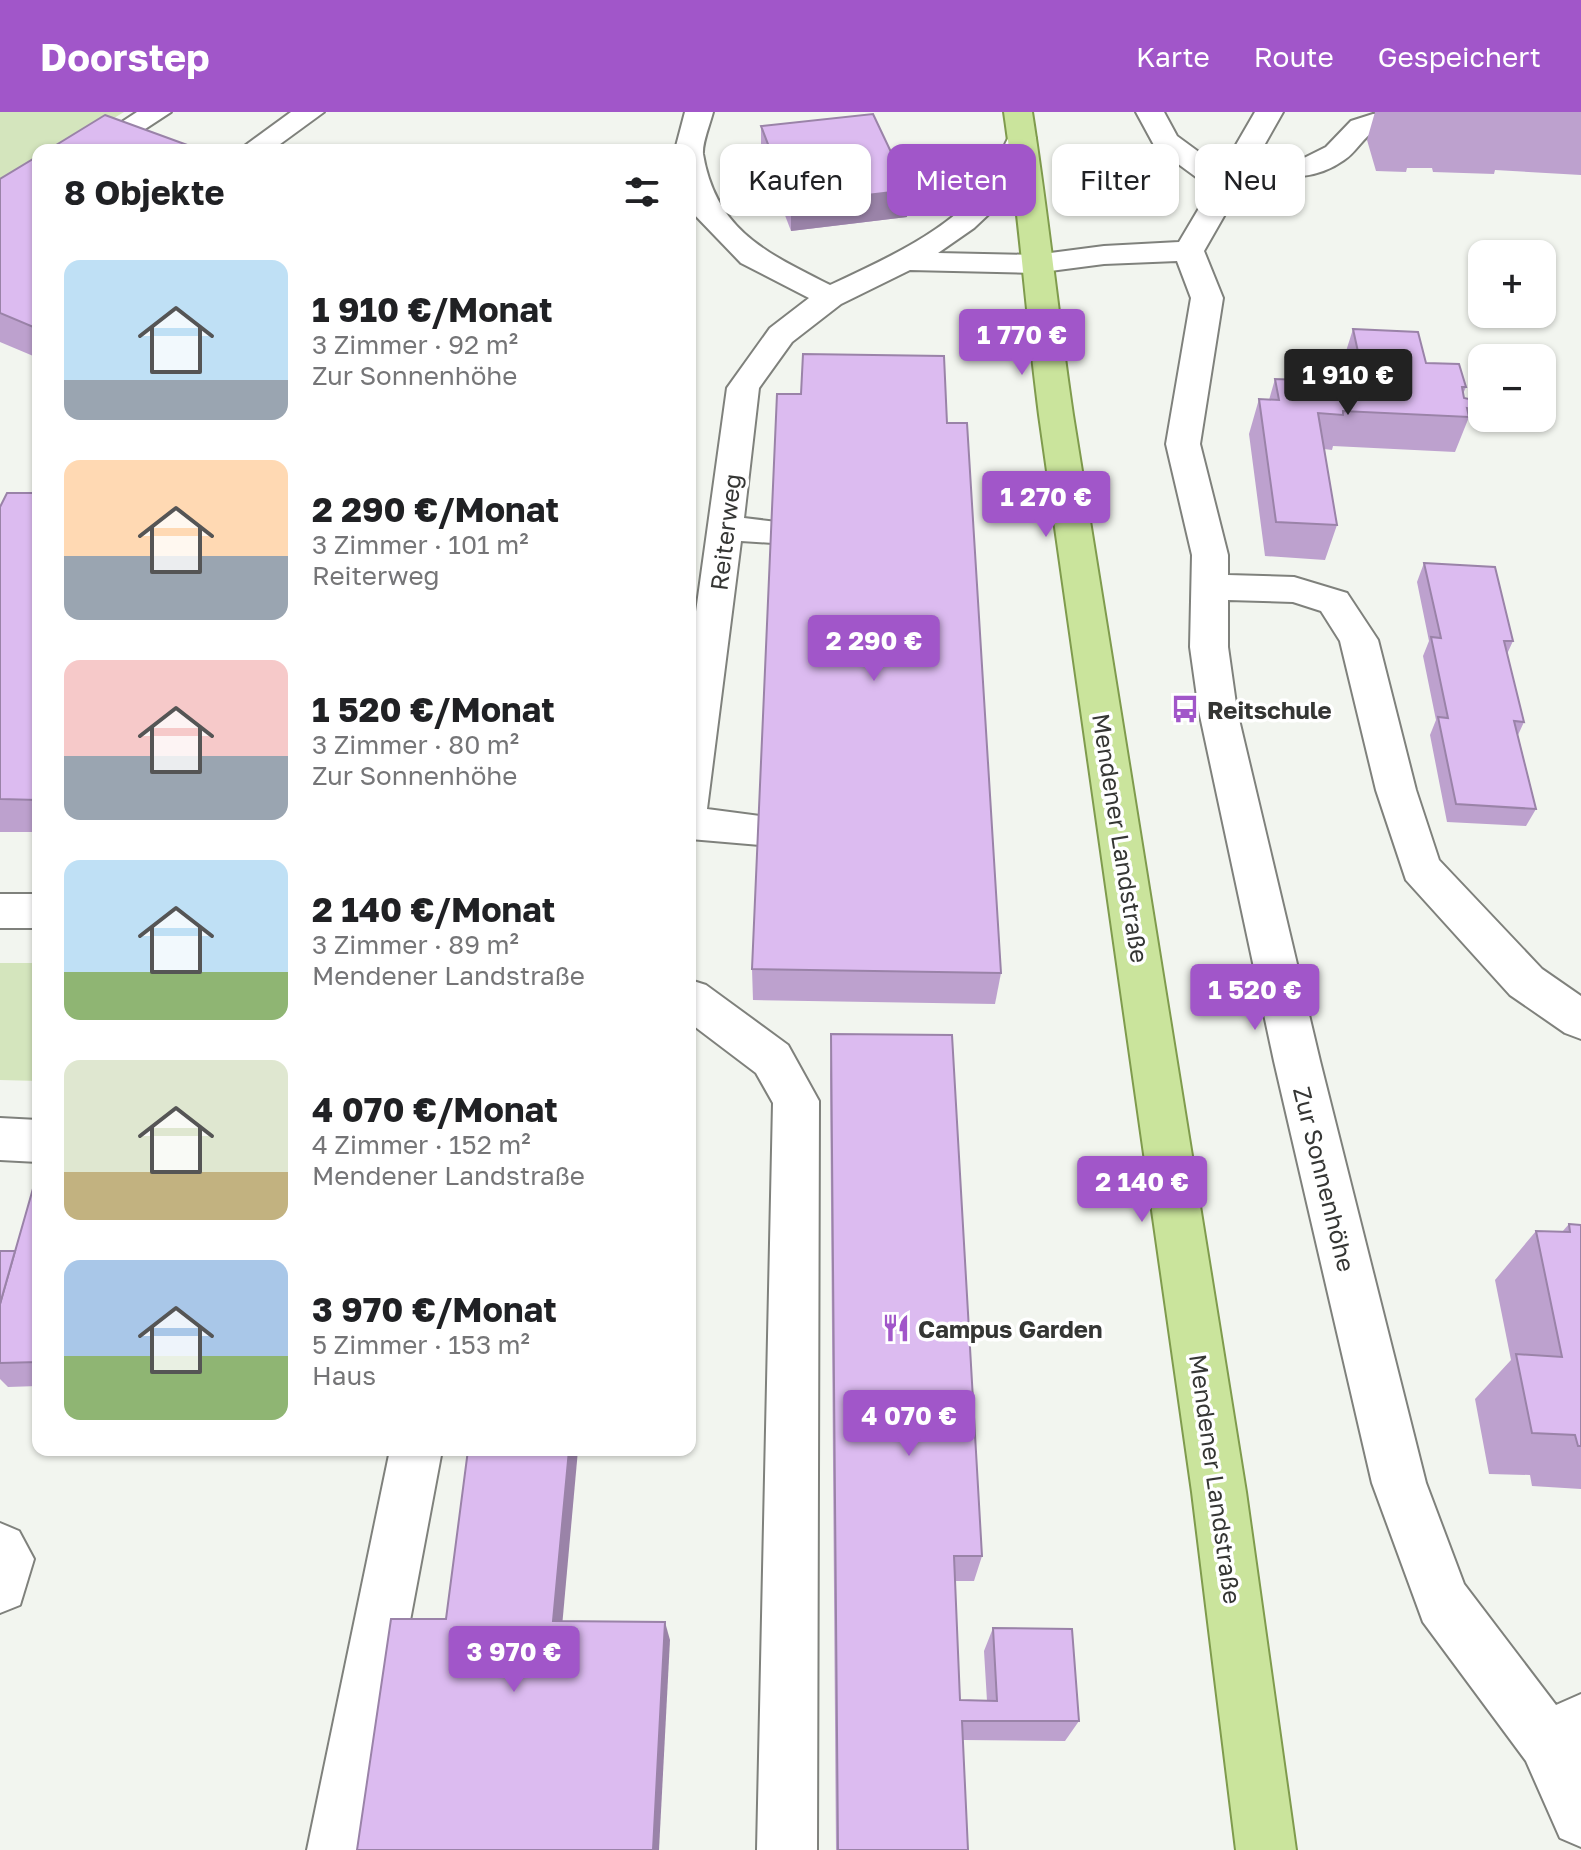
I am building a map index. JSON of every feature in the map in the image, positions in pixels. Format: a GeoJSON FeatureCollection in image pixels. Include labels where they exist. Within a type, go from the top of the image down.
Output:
{"type":"FeatureCollection","features":[{"type":"Feature","properties":{"kind":"main road","name":"Mendener Landstraße"},"geometry":{"type":"LineString","coordinates":[[1020,125],[1033,209],[1035,264],[1219,1492],[1266,1850]]}},
{"type":"Feature","properties":{"kind":"street"},"geometry":{"type":"LineString","coordinates":[[103,144],[157,112]]}},
{"type":"Feature","properties":{"kind":"street"},"geometry":{"type":"LineString","coordinates":[[262,144],[310,112]]}},
{"type":"Feature","properties":{"kind":"street"},"geometry":{"type":"LineString","coordinates":[[691,144],[699,112]]}},
{"type":"Feature","properties":{"kind":"street"},"geometry":{"type":"LineString","coordinates":[[1150,112],[1165,141],[1195,156]]}},
{"type":"Feature","properties":{"kind":"street"},"geometry":{"type":"LineString","coordinates":[[1249,144],[1269,112]]}},
{"type":"Feature","properties":{"kind":"street"},"geometry":{"type":"LineString","coordinates":[[1305,168],[1336,153],[1361,127],[1373,122],[1462,123]]}},
{"type":"Feature","properties":{"kind":"street","name":"Reiterweg"},"geometry":{"type":"LineString","coordinates":[[696,757],[743,388],[781,335],[830,297],[905,261],[963,222],[998,190],[1020,125]]}},
{"type":"Feature","properties":{"kind":"street"},"geometry":{"type":"LineString","coordinates":[[696,180],[703,207],[752,257],[830,297]]}},
{"type":"Feature","properties":{"kind":"street"},"geometry":{"type":"LineString","coordinates":[[1035,264],[1104,255],[1189,251],[1210,216]]}},
{"type":"Feature","properties":{"kind":"street","name":"Zur Sonnenhöhe"},"geometry":{"type":"LineString","coordinates":[[1189,251],[1207,298],[1183,444],[1210,555],[1209,647],[1218,711],[1297,1061],[1399,1483],[1443,1602],[1564,1732],[1581,1817]]}},
{"type":"Feature","properties":{"kind":"street","name":"Reiterweg"},"geometry":{"type":"LineString","coordinates":[[905,261],[1035,264]]}},
{"type":"Feature","properties":{"kind":"street"},"geometry":{"type":"LineString","coordinates":[[726,529],[773,531]]}},
{"type":"Feature","properties":{"kind":"street"},"geometry":{"type":"LineString","coordinates":[[1212,587],[1294,590],[1334,602],[1359,640],[1396,790],[1421,868],[1526,982],[1581,1020]]}},
{"type":"Feature","properties":{"kind":"street"},"geometry":{"type":"LineString","coordinates":[[696,824],[760,829]]}},
{"type":"Feature","properties":{"kind":"street"},"geometry":{"type":"LineString","coordinates":[[0,911],[32,911]]}},
{"type":"Feature","properties":{"kind":"street"},"geometry":{"type":"LineString","coordinates":[[696,1002],[772,1059],[796,1101],[787,1850]]}},
{"type":"Feature","properties":{"kind":"street"},"geometry":{"type":"LineString","coordinates":[[0,1139],[32,1141]]}},
{"type":"Feature","properties":{"kind":"street"},"geometry":{"type":"LineString","coordinates":[[337,1850],[415,1456]]}},
{"type":"Feature","properties":{"kind":"street"},"geometry":{"type":"LineString","coordinates":[[0,1550],[7,1559],[0,1585]]}},
{"type":"Feature","properties":{"kind":"green space"},"geometry":{"type":"Polygon","coordinates":[[[0,112],[124,112],[71,144],[32,144],[32,168],[0,187],[0,112]]]}},
{"type":"Feature","properties":{"kind":"green space"},"geometry":{"type":"Polygon","coordinates":[[[0,963],[32,963],[32,1081],[0,1080],[0,963]]]}},
{"type":"Feature","properties":{"kind":"building"},"geometry":{"type":"Polygon","coordinates":[[[873,114],[887,144],[887,193],[871,195],[871,144],[768,144],[761,126],[873,114]]]}},
{"type":"Feature","properties":{"kind":"building"},"geometry":{"type":"Polygon","coordinates":[[[105,115],[185,144],[58,144],[105,115]]]}},
{"type":"Feature","properties":{"kind":"building"},"geometry":{"type":"Polygon","coordinates":[[[32,160],[32,326],[0,313],[0,179],[32,160]]]}},
{"type":"Feature","properties":{"kind":"building"},"geometry":{"type":"Polygon","coordinates":[[[1353,329],[1418,332],[1426,363],[1459,364],[1466,387],[1462,387],[1464,398],[1468,399],[1468,417],[1343,411],[1343,415],[1318,413],[1337,525],[1276,522],[1259,399],[1279,400],[1275,379],[1390,383],[1385,362],[1360,361],[1353,329]]]}},
{"type":"Feature","properties":{"kind":"building"},"geometry":{"type":"Polygon","coordinates":[[[803,354],[944,356],[947,423],[967,423],[1001,973],[752,969],[777,394],[801,394],[803,354]]]}},
{"type":"Feature","properties":{"kind":"building"},"geometry":{"type":"Polygon","coordinates":[[[7,493],[32,493],[32,800],[0,799],[0,507],[7,493]]]}},
{"type":"Feature","properties":{"kind":"building"},"geometry":{"type":"Polygon","coordinates":[[[1424,563],[1495,567],[1513,641],[1504,641],[1524,722],[1514,721],[1536,809],[1456,804],[1438,717],[1448,718],[1431,637],[1441,638],[1424,563]]]}},
{"type":"Feature","properties":{"kind":"building","name":"Campus Garden"},"geometry":{"type":"Polygon","coordinates":[[[831,1034],[952,1035],[982,1556],[954,1556],[960,1700],[997,1701],[993,1628],[1072,1629],[1079,1721],[962,1721],[968,1850],[838,1850],[831,1034]]]}},
{"type":"Feature","properties":{"kind":"building"},"geometry":{"type":"Polygon","coordinates":[[[32,1192],[32,1362],[0,1363],[0,1304],[32,1192]]]}},
{"type":"Feature","properties":{"kind":"building"},"geometry":{"type":"Polygon","coordinates":[[[1569,1224],[1581,1225],[1581,1446],[1578,1446],[1575,1435],[1532,1433],[1516,1354],[1562,1357],[1536,1231],[1570,1232],[1569,1224]]]}},
{"type":"Feature","properties":{"kind":"building"},"geometry":{"type":"Polygon","coordinates":[[[0,1251],[15,1251],[0,1304],[0,1251]]]}},
{"type":"Feature","properties":{"kind":"building"},"geometry":{"type":"Polygon","coordinates":[[[467,1456],[568,1456],[553,1621],[665,1622],[653,1850],[357,1850],[391,1619],[446,1619],[467,1456]]]}},
{"type":"Feature","properties":{"kind":"place","name":"Reitschule"},"geometry":{"type":"Point","coordinates":[1185,709]}},
{"type":"Feature","properties":{"kind":"place","name":"Campus Garden"},"geometry":{"type":"Point","coordinates":[896,1328]}}]}
